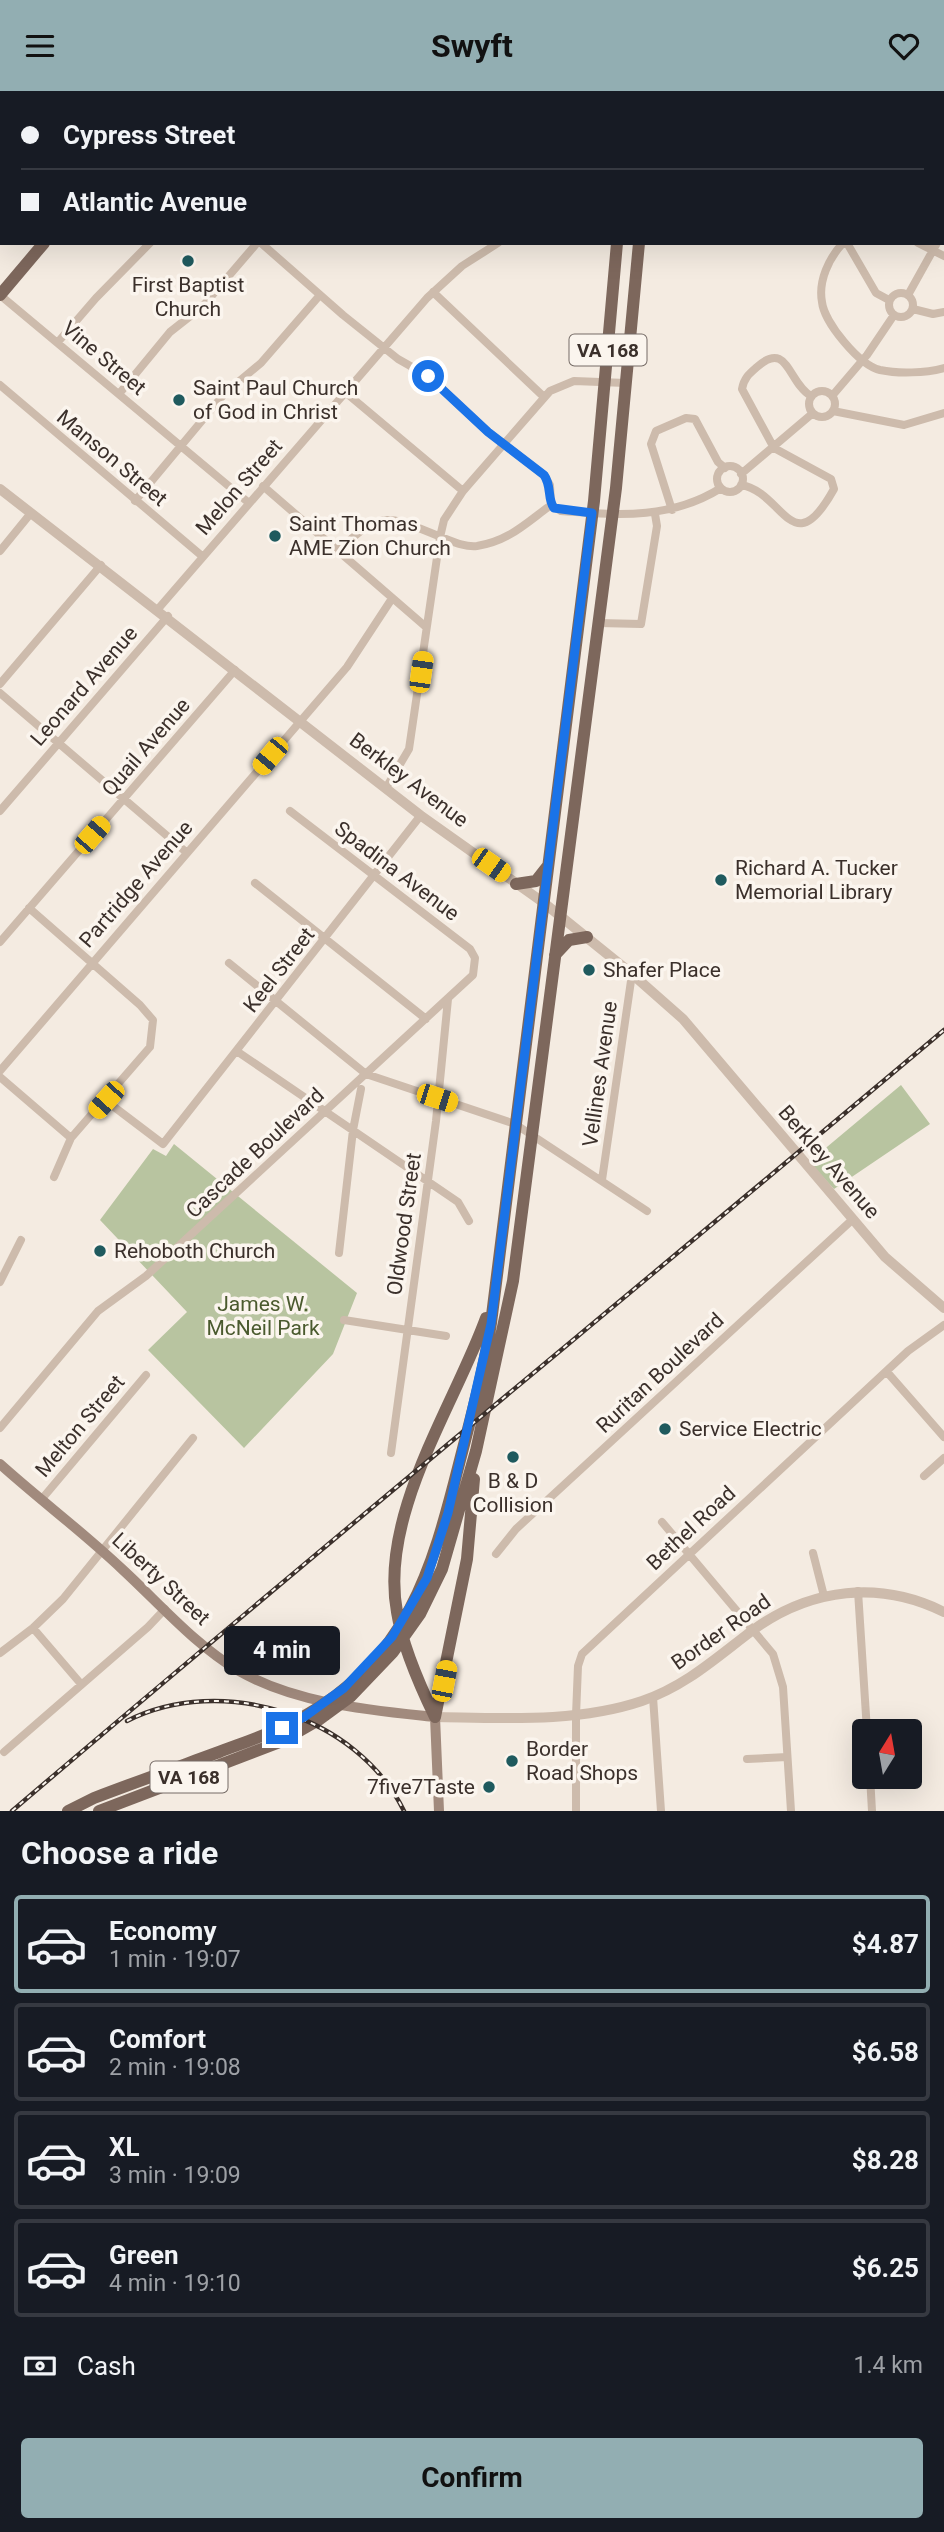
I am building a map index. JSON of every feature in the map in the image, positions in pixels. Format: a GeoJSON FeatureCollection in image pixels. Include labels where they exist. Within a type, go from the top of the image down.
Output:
{"type":"FeatureCollection","features":[{"type":"Feature","properties":{"kind":"main road"},"geometry":{"type":"LineString","coordinates":[[0,295],[42,245]]}},
{"type":"Feature","properties":{"kind":"main road","name":"VA 168"},"geometry":{"type":"LineString","coordinates":[[68,1811],[94,1798],[262,1737],[304,1717],[344,1688],[417,1608],[438,1547],[480,1381],[494,1295],[592,513],[617,245]]}},
{"type":"Feature","properties":{"kind":"main road","name":"VA 168"},"geometry":{"type":"LineString","coordinates":[[99,1811],[280,1742],[320,1719],[350,1697],[382,1666],[450,1546],[476,1451],[512,1292],[613,515],[639,245]]}},
{"type":"Feature","properties":{"kind":"main road"},"geometry":{"type":"LineString","coordinates":[[516,884],[536,881],[549,864]]}},
{"type":"Feature","properties":{"kind":"main road"},"geometry":{"type":"LineString","coordinates":[[554,955],[569,940],[587,937]]}},
{"type":"Feature","properties":{"kind":"main road"},"geometry":{"type":"LineString","coordinates":[[435,1717],[397,1614],[397,1558],[408,1506],[441,1418],[494,1295]]}},
{"type":"Feature","properties":{"kind":"main road"},"geometry":{"type":"LineString","coordinates":[[439,1811],[435,1717],[470,1537],[476,1451]]}},
{"type":"Feature","properties":{"kind":"main road","name":"Liberty Street"},"geometry":{"type":"LineString","coordinates":[[0,1464],[102,1550],[223,1660],[268,1684],[350,1707],[435,1717]]}},
{"type":"Feature","properties":{"kind":"street"},"geometry":{"type":"LineString","coordinates":[[58,342],[148,245]]}},
{"type":"Feature","properties":{"kind":"street"},"geometry":{"type":"LineString","coordinates":[[119,394],[170,333],[203,306],[257,245]]}},
{"type":"Feature","properties":{"kind":"street"},"geometry":{"type":"LineString","coordinates":[[261,245],[383,348],[428,376],[503,443],[544,475],[550,485],[551,505]]}},
{"type":"Feature","properties":{"kind":"street","name":"Melon Street"},"geometry":{"type":"LineString","coordinates":[[158,608],[433,292],[462,266],[495,245]]}},
{"type":"Feature","properties":{"kind":"street"},"geometry":{"type":"LineString","coordinates":[[843,245],[827,265],[821,300],[844,342],[862,360],[879,370],[926,372],[944,368]]}},
{"type":"Feature","properties":{"kind":"street"},"geometry":{"type":"LineString","coordinates":[[846,245],[876,293],[889,300]]}},
{"type":"Feature","properties":{"kind":"street"},"geometry":{"type":"LineString","coordinates":[[908,295],[935,247],[944,256]]}},
{"type":"Feature","properties":{"kind":"street"},"geometry":{"type":"LineString","coordinates":[[433,292],[544,397]]}},
{"type":"Feature","properties":{"kind":"street"},"geometry":{"type":"LineString","coordinates":[[896,293],[908,295],[913,301],[913,309],[905,317],[894,316],[889,310],[889,300],[896,293]]}},
{"type":"Feature","properties":{"kind":"street","name":"Vine Street"},"geometry":{"type":"LineString","coordinates":[[0,295],[249,503]]}},
{"type":"Feature","properties":{"kind":"street"},"geometry":{"type":"LineString","coordinates":[[135,501],[225,393],[261,363],[320,295]]}},
{"type":"Feature","properties":{"kind":"street"},"geometry":{"type":"LineString","coordinates":[[913,309],[933,314],[944,312]]}},
{"type":"Feature","properties":{"kind":"street"},"geometry":{"type":"LineString","coordinates":[[832,395],[894,316]]}},
{"type":"Feature","properties":{"kind":"street"},"geometry":{"type":"LineString","coordinates":[[741,485],[756,490],[794,522],[809,521],[820,514],[834,489],[831,479],[774,449],[742,392],[746,376],[767,357],[778,357],[800,389],[811,396]]}},
{"type":"Feature","properties":{"kind":"street"},"geometry":{"type":"LineString","coordinates":[[386,788],[410,749],[444,520],[463,491],[544,397],[566,383],[605,380],[626,383]]}},
{"type":"Feature","properties":{"kind":"street","name":"Manson Street"},"geometry":{"type":"LineString","coordinates":[[0,385],[202,556]]}},
{"type":"Feature","properties":{"kind":"street"},"geometry":{"type":"LineString","coordinates":[[820,391],[832,395],[835,402],[833,411],[824,417],[813,413],[809,406],[811,396],[820,391]]}},
{"type":"Feature","properties":{"kind":"street"},"geometry":{"type":"LineString","coordinates":[[345,392],[463,491]]}},
{"type":"Feature","properties":{"kind":"street"},"geometry":{"type":"LineString","coordinates":[[833,411],[904,425],[944,413]]}},
{"type":"Feature","properties":{"kind":"street"},"geometry":{"type":"LineString","coordinates":[[741,474],[774,449],[813,413]]}},
{"type":"Feature","properties":{"kind":"street"},"geometry":{"type":"LineString","coordinates":[[672,510],[651,444],[656,431],[686,418],[695,419],[725,468]]}},
{"type":"Feature","properties":{"kind":"street"},"geometry":{"type":"LineString","coordinates":[[721,488],[717,476],[725,468],[733,467],[741,474],[741,485]]}},
{"type":"Feature","properties":{"kind":"street"},"geometry":{"type":"LineString","coordinates":[[721,488],[732,492],[741,485]]}},
{"type":"Feature","properties":{"kind":"street"},"geometry":{"type":"LineString","coordinates":[[263,486],[391,600],[426,627]]}},
{"type":"Feature","properties":{"kind":"street"},"geometry":{"type":"LineString","coordinates":[[551,505],[561,511],[613,515],[655,514],[701,501],[721,488]]}},
{"type":"Feature","properties":{"kind":"street","name":"Berkley Avenue"},"geometry":{"type":"LineString","coordinates":[[0,489],[158,608],[421,815],[560,915],[632,974],[683,1019],[852,1220],[901,1272],[944,1308]]}},
{"type":"Feature","properties":{"kind":"street"},"geometry":{"type":"LineString","coordinates":[[337,552],[371,522],[380,519],[471,546],[507,538],[551,505]]}},
{"type":"Feature","properties":{"kind":"street"},"geometry":{"type":"LineString","coordinates":[[0,551],[31,513]]}},
{"type":"Feature","properties":{"kind":"street"},"geometry":{"type":"LineString","coordinates":[[599,623],[641,624],[657,526],[655,514]]}},
{"type":"Feature","properties":{"kind":"street"},"geometry":{"type":"LineString","coordinates":[[0,684],[101,565]]}},
{"type":"Feature","properties":{"kind":"street","name":"Partridge Avenue"},"geometry":{"type":"LineString","coordinates":[[0,1071],[347,667],[391,600]]}},
{"type":"Feature","properties":{"kind":"street","name":"Leonard Avenue"},"geometry":{"type":"LineString","coordinates":[[0,811],[168,616]]}},
{"type":"Feature","properties":{"kind":"street","name":"Quail Avenue"},"geometry":{"type":"LineString","coordinates":[[0,942],[235,670]]}},
{"type":"Feature","properties":{"kind":"street"},"geometry":{"type":"LineString","coordinates":[[0,693],[186,852]]}},
{"type":"Feature","properties":{"kind":"street","name":"Spadina Avenue"},"geometry":{"type":"LineString","coordinates":[[290,811],[373,878],[463,943],[473,954],[475,964]]}},
{"type":"Feature","properties":{"kind":"street","name":"Keel Street"},"geometry":{"type":"LineString","coordinates":[[106,1100],[163,1145],[421,815]]}},
{"type":"Feature","properties":{"kind":"street"},"geometry":{"type":"LineString","coordinates":[[255,883],[426,1019]]}},
{"type":"Feature","properties":{"kind":"street"},"geometry":{"type":"LineString","coordinates":[[29,908],[148,1013],[154,1027],[149,1047],[71,1138],[54,1177]]}},
{"type":"Feature","properties":{"kind":"street"},"geometry":{"type":"LineString","coordinates":[[229,963],[366,1074],[516,1124],[647,1211]]}},
{"type":"Feature","properties":{"kind":"street","name":"Cascade Boulevard"},"geometry":{"type":"LineString","coordinates":[[0,1428],[98,1311],[146,1276],[327,1112],[470,980],[475,964]]}},
{"type":"Feature","properties":{"kind":"street","name":"Vellines Avenue"},"geometry":{"type":"LineString","coordinates":[[602,1180],[632,974]]}},
{"type":"Feature","properties":{"kind":"street","name":"Oldwood Street"},"geometry":{"type":"LineString","coordinates":[[391,1453],[448,999]]}},
{"type":"Feature","properties":{"kind":"street"},"geometry":{"type":"LineString","coordinates":[[238,1052],[427,1180],[462,1206],[468,1221]]}},
{"type":"Feature","properties":{"kind":"street"},"geometry":{"type":"LineString","coordinates":[[0,1077],[71,1138]]}},
{"type":"Feature","properties":{"kind":"street"},"geometry":{"type":"LineString","coordinates":[[339,1253],[353,1130],[361,1089]]}},
{"type":"Feature","properties":{"kind":"street","name":"Ruritan Boulevard"},"geometry":{"type":"LineString","coordinates":[[496,1554],[516,1529],[852,1220]]}},
{"type":"Feature","properties":{"kind":"street"},"geometry":{"type":"LineString","coordinates":[[0,1282],[0,1275],[21,1240]]}},
{"type":"Feature","properties":{"kind":"street"},"geometry":{"type":"LineString","coordinates":[[344,1320],[446,1336]]}},
{"type":"Feature","properties":{"kind":"street","name":"Bethel Road"},"geometry":{"type":"LineString","coordinates":[[576,1811],[576,1715],[578,1666],[582,1654],[908,1351],[944,1325]]}},
{"type":"Feature","properties":{"kind":"street"},"geometry":{"type":"LineString","coordinates":[[887,1371],[944,1437]]}},
{"type":"Feature","properties":{"kind":"street","name":"Melton Street"},"geometry":{"type":"LineString","coordinates":[[41,1500],[146,1375]]}},
{"type":"Feature","properties":{"kind":"street"},"geometry":{"type":"LineString","coordinates":[[0,1653],[33,1628],[63,1599],[193,1438]]}},
{"type":"Feature","properties":{"kind":"street"},"geometry":{"type":"LineString","coordinates":[[924,1476],[944,1458]]}},
{"type":"Feature","properties":{"kind":"street"},"geometry":{"type":"LineString","coordinates":[[662,1522],[755,1629],[779,1668],[783,1687],[791,1811]]}},
{"type":"Feature","properties":{"kind":"street"},"geometry":{"type":"LineString","coordinates":[[813,1553],[824,1596]]}},
{"type":"Feature","properties":{"kind":"street"},"geometry":{"type":"LineString","coordinates":[[858,1591],[866,1719]]}},
{"type":"Feature","properties":{"kind":"street","name":"Border Road"},"geometry":{"type":"LineString","coordinates":[[435,1717],[576,1715],[620,1708],[653,1697],[706,1668],[755,1629],[785,1610],[824,1596],[858,1591],[907,1597],[944,1612]]}},
{"type":"Feature","properties":{"kind":"street"},"geometry":{"type":"LineString","coordinates":[[4,1752],[148,1627],[165,1609]]}},
{"type":"Feature","properties":{"kind":"street"},"geometry":{"type":"LineString","coordinates":[[33,1628],[81,1684]]}},
{"type":"Feature","properties":{"kind":"street"},"geometry":{"type":"LineString","coordinates":[[653,1697],[661,1811]]}},
{"type":"Feature","properties":{"kind":"street"},"geometry":{"type":"LineString","coordinates":[[747,1759],[787,1758]]}},
{"type":"Feature","properties":{"kind":"street"},"geometry":{"type":"LineString","coordinates":[[871,1789],[872,1811]]}},
{"type":"Feature","properties":{"kind":"green space"},"geometry":{"type":"Polygon","coordinates":[[[901,1085],[930,1124],[834,1189],[809,1162],[901,1085]]]}},
{"type":"Feature","properties":{"kind":"green space","name":"James W. McNeil Park"},"geometry":{"type":"Polygon","coordinates":[[[174,1144],[357,1293],[333,1354],[244,1448],[148,1350],[187,1312],[100,1220],[153,1149],[166,1156],[174,1144]]]}},
{"type":"Feature","properties":{"kind":"railway"},"geometry":{"type":"LineString","coordinates":[[12,1811],[944,1030]]}},
{"type":"Feature","properties":{"kind":"railway"},"geometry":{"type":"LineString","coordinates":[[127,1721],[164,1707],[203,1701],[244,1703],[283,1712],[320,1728],[354,1750],[382,1778],[404,1811]]}},
{"type":"Feature","properties":{"kind":"place","name":"First Baptist Church"},"geometry":{"type":"Point","coordinates":[188,261]}},
{"type":"Feature","properties":{"kind":"place","name":"Saint Paul Church of God in Christ"},"geometry":{"type":"Point","coordinates":[179,400]}},
{"type":"Feature","properties":{"kind":"place","name":"Saint Thomas AME Zion Church"},"geometry":{"type":"Point","coordinates":[275,536]}},
{"type":"Feature","properties":{"kind":"place","name":"Richard A. Tucker Memorial Library"},"geometry":{"type":"Point","coordinates":[721,880]}},
{"type":"Feature","properties":{"kind":"place","name":"Shafer Place"},"geometry":{"type":"Point","coordinates":[589,970]}},
{"type":"Feature","properties":{"kind":"place","name":"Rehoboth Church"},"geometry":{"type":"Point","coordinates":[100,1251]}},
{"type":"Feature","properties":{"kind":"place","name":"Service Electric"},"geometry":{"type":"Point","coordinates":[665,1429]}},
{"type":"Feature","properties":{"kind":"place","name":"B & D Collision"},"geometry":{"type":"Point","coordinates":[513,1457]}},
{"type":"Feature","properties":{"kind":"place","name":"Border Road Shops"},"geometry":{"type":"Point","coordinates":[512,1761]}},
{"type":"Feature","properties":{"kind":"place","name":"7five7Taste"},"geometry":{"type":"Point","coordinates":[489,1787]}},
{"type":"Feature","properties":{"kind":"route"},"geometry":{"type":"LineString","coordinates":[[282,1728],[323,1705],[344,1688],[392,1637],[406,1618],[427,1578],[448,1513],[491,1324],[592,513],[554,508],[550,501],[550,485],[544,475],[488,432],[428,376]]}}]}
